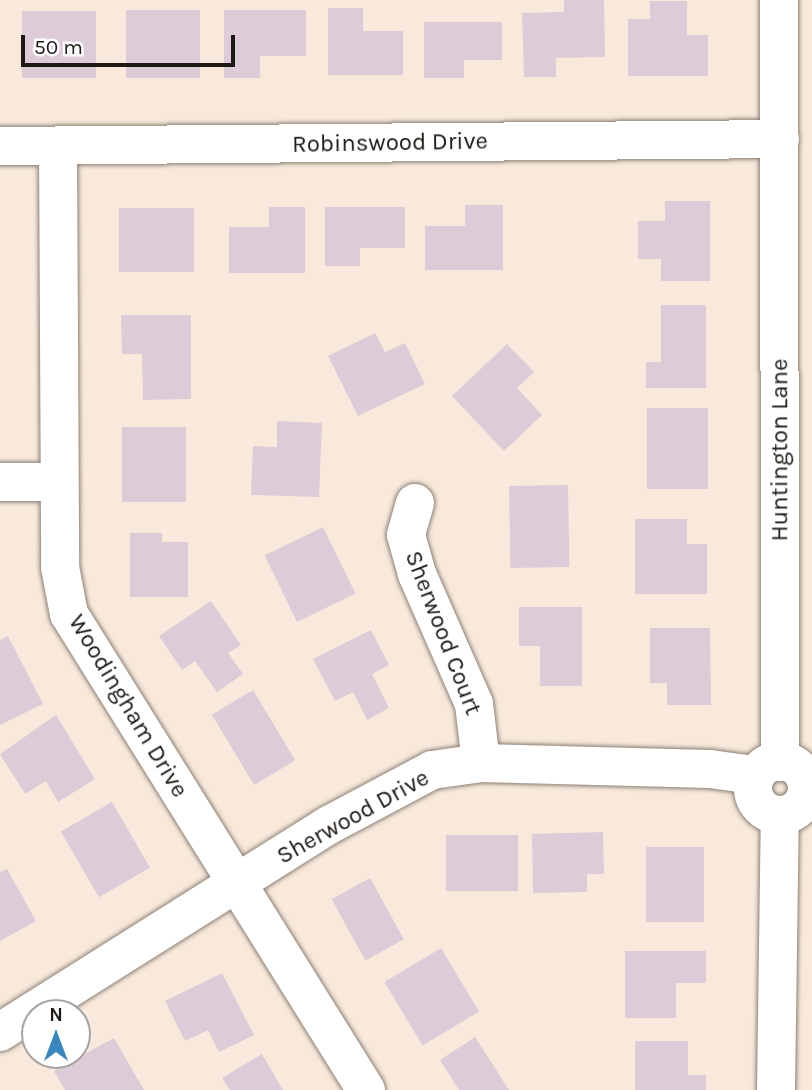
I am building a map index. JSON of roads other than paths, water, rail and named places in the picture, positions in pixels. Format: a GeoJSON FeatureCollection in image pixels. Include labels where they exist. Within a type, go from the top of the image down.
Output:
{"type":"FeatureCollection","features":[{"type":"Feature","properties":{"kind":"street","name":"Huntington Lane"},"geometry":{"type":"LineString","coordinates":[[776,1090],[799,804],[770,814],[755,798],[767,768],[780,139],[779,0]]}},
{"type":"Feature","properties":{"kind":"street","name":"Robinswood Drive"},"geometry":{"type":"LineString","coordinates":[[0,146],[780,139]]}},
{"type":"Feature","properties":{"kind":"street","name":"Woodingham Drive"},"geometry":{"type":"LineString","coordinates":[[58,146],[60,567],[69,614],[366,1090]]}},
{"type":"Feature","properties":{"kind":"street"},"geometry":{"type":"LineString","coordinates":[[0,482],[59,482]]}},
{"type":"Feature","properties":{"kind":"street","name":"Sherwood Court"},"geometry":{"type":"LineString","coordinates":[[415,503],[406,535],[417,574],[474,704],[481,764]]}},
{"type":"Feature","properties":{"kind":"street","name":"Sherwood Drive"},"geometry":{"type":"LineString","coordinates":[[0,1032],[329,825],[432,770],[481,764],[767,768]]}}]}
